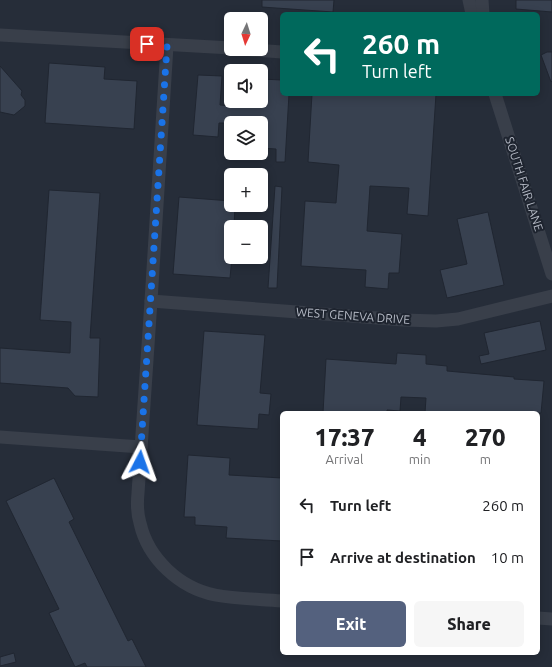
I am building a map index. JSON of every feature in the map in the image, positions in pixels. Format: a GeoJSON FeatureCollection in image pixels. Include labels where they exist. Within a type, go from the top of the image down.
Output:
{"type":"FeatureCollection","features":[{"type":"Feature","properties":{"kind":"street"},"geometry":{"type":"LineString","coordinates":[[469,0],[472,12]]}},
{"type":"Feature","properties":{"kind":"street"},"geometry":{"type":"LineString","coordinates":[[482,0],[483,12]]}},
{"type":"Feature","properties":{"kind":"street"},"geometry":{"type":"LineString","coordinates":[[0,35],[167,46],[224,48]]}},
{"type":"Feature","properties":{"kind":"street"},"geometry":{"type":"LineString","coordinates":[[167,46],[152,301],[137,508],[140,524],[154,554],[164,567],[176,578],[195,589],[233,598],[280,601]]}},
{"type":"Feature","properties":{"kind":"street"},"geometry":{"type":"LineString","coordinates":[[268,51],[280,52]]}},
{"type":"Feature","properties":{"kind":"street","name":"SOUTH FAIR LANE"},"geometry":{"type":"LineString","coordinates":[[496,96],[552,274]]}},
{"type":"Feature","properties":{"kind":"street","name":"WEST GENEVA DRIVE"},"geometry":{"type":"LineString","coordinates":[[152,301],[404,320],[436,321],[458,319],[552,296]]}},
{"type":"Feature","properties":{"kind":"street"},"geometry":{"type":"LineString","coordinates":[[0,437],[141,447]]}},
{"type":"Feature","properties":{"kind":"street"},"geometry":{"type":"LineString","coordinates":[[540,618],[552,619]]}},
{"type":"Feature","properties":{"kind":"building"},"geometry":{"type":"Polygon","coordinates":[[[262,0],[334,0],[333,12],[262,7],[262,0]]]}},
{"type":"Feature","properties":{"kind":"building"},"geometry":{"type":"Polygon","coordinates":[[[516,0],[552,0],[552,12],[516,9],[516,0]]]}},
{"type":"Feature","properties":{"kind":"building"},"geometry":{"type":"Polygon","coordinates":[[[547,52],[552,52],[551,82],[541,55],[547,52]]]}},
{"type":"Feature","properties":{"kind":"building"},"geometry":{"type":"Polygon","coordinates":[[[49,63],[105,67],[104,79],[137,81],[134,129],[45,123],[49,63]]]}},
{"type":"Feature","properties":{"kind":"building"},"geometry":{"type":"Polygon","coordinates":[[[0,66],[22,91],[21,95],[25,100],[25,106],[14,115],[0,112],[0,66]]]}},
{"type":"Feature","properties":{"kind":"building"},"geometry":{"type":"Polygon","coordinates":[[[198,75],[222,76],[220,105],[224,105],[224,108],[268,108],[268,79],[280,80],[280,96],[289,96],[285,162],[276,162],[276,149],[268,148],[268,116],[224,116],[224,123],[219,123],[218,137],[193,135],[198,75]]]}},
{"type":"Feature","properties":{"kind":"building"},"geometry":{"type":"Polygon","coordinates":[[[312,96],[436,96],[428,216],[407,214],[409,188],[370,186],[367,231],[402,234],[399,273],[389,273],[388,289],[365,287],[366,270],[301,266],[305,201],[336,203],[339,165],[308,162],[312,96]]]}},
{"type":"Feature","properties":{"kind":"building"},"geometry":{"type":"Polygon","coordinates":[[[275,186],[282,187],[277,288],[268,288],[275,186]]]}},
{"type":"Feature","properties":{"kind":"building"},"geometry":{"type":"Polygon","coordinates":[[[49,190],[100,193],[90,338],[100,338],[98,397],[75,396],[68,388],[0,383],[0,348],[70,353],[71,322],[40,320],[49,190]]]}},
{"type":"Feature","properties":{"kind":"building"},"geometry":{"type":"Polygon","coordinates":[[[179,197],[224,200],[224,212],[235,212],[234,220],[224,220],[224,264],[231,264],[230,278],[173,274],[179,197]]]}},
{"type":"Feature","properties":{"kind":"building"},"geometry":{"type":"Polygon","coordinates":[[[488,212],[504,285],[447,298],[440,270],[467,264],[457,219],[488,212]]]}},
{"type":"Feature","properties":{"kind":"building"},"geometry":{"type":"Polygon","coordinates":[[[540,321],[546,350],[481,364],[479,356],[489,354],[484,333],[540,321]]]}},
{"type":"Feature","properties":{"kind":"building"},"geometry":{"type":"Polygon","coordinates":[[[204,331],[265,335],[260,393],[271,394],[269,415],[259,414],[258,429],[197,425],[204,331]]]}},
{"type":"Feature","properties":{"kind":"building"},"geometry":{"type":"Polygon","coordinates":[[[397,353],[426,355],[426,364],[447,366],[447,371],[544,381],[541,413],[540,411],[425,411],[426,398],[401,397],[400,411],[323,411],[326,359],[396,364],[397,353]]]}},
{"type":"Feature","properties":{"kind":"building"},"geometry":{"type":"Polygon","coordinates":[[[188,455],[230,458],[229,475],[280,478],[280,541],[226,538],[227,527],[195,525],[195,517],[184,517],[188,455]]]}},
{"type":"Feature","properties":{"kind":"building"},"geometry":{"type":"Polygon","coordinates":[[[54,478],[74,519],[69,522],[128,641],[132,639],[146,667],[87,667],[85,663],[75,667],[49,613],[59,609],[6,501],[54,478]]]}},
{"type":"Feature","properties":{"kind":"building"},"geometry":{"type":"Polygon","coordinates":[[[14,653],[16,662],[0,666],[0,657],[14,653]]]}},
{"type":"Feature","properties":{"kind":"route"},"geometry":{"type":"LineString","coordinates":[[140,462],[152,301],[167,46],[147,44]]}}]}
